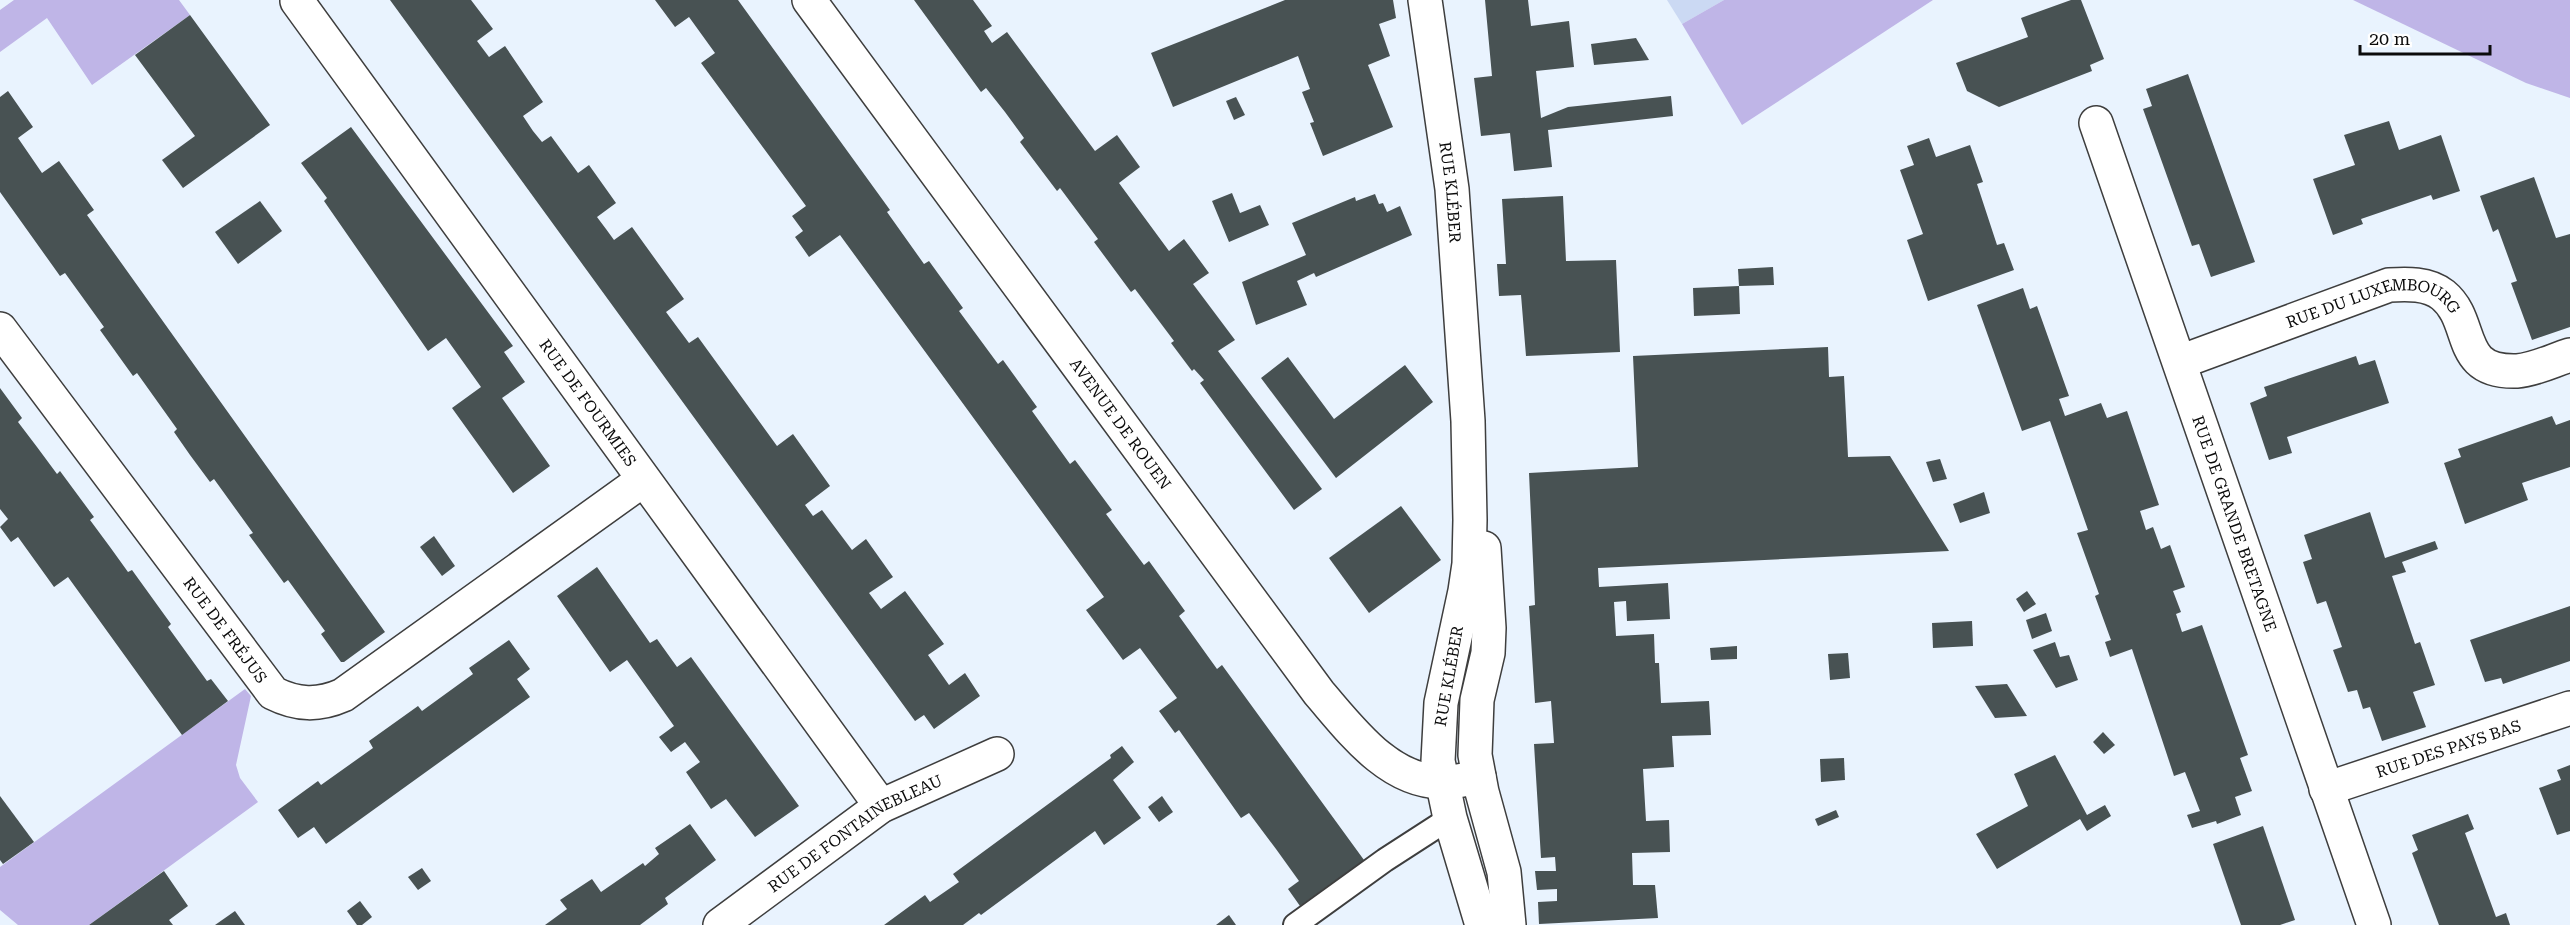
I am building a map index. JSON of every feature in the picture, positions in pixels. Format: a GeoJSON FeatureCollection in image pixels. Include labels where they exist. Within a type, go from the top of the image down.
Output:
{"type":"FeatureCollection","features":[{"type":"Feature","properties":{"kind":"street","name":"AVENUE DE ROUEN"},"geometry":{"type":"LineString","coordinates":[[808,0],[1319,693],[1349,728],[1388,764],[1421,779],[1442,782],[1479,777]]}},
{"type":"Feature","properties":{"kind":"street","name":"RUE KLÉBER"},"geometry":{"type":"LineString","coordinates":[[1425,0],[1452,189],[1468,421],[1489,606],[1488,653],[1477,700],[1475,755],[1504,872],[1509,925]]}},
{"type":"Feature","properties":{"kind":"street","name":"RUE DE FOURMIES"},"geometry":{"type":"LineString","coordinates":[[298,1],[881,806]]}},
{"type":"Feature","properties":{"kind":"street","name":"RUE DE GRANDE BRETAGNE"},"geometry":{"type":"LineString","coordinates":[[2096,123],[2374,925]]}},
{"type":"Feature","properties":{"kind":"street","name":"RUE DU LUXEMBOURG"},"geometry":{"type":"LineString","coordinates":[[2180,362],[2389,285],[2409,284],[2427,287],[2443,295],[2453,307],[2474,356],[2485,366],[2518,371],[2570,355]]}},
{"type":"Feature","properties":{"kind":"street","name":"RUE DE FRÉJUS"},"geometry":{"type":"LineString","coordinates":[[0,329],[273,693],[289,701],[308,704],[328,701],[343,695],[643,480]]}},
{"type":"Feature","properties":{"kind":"street","name":"RUE KLÉBER"},"geometry":{"type":"LineString","coordinates":[[1468,421],[1469,564],[1441,703],[1438,744],[1442,782],[1450,818],[1482,925]]}},
{"type":"Feature","properties":{"kind":"street","name":"RUE DES PAYS BAS"},"geometry":{"type":"LineString","coordinates":[[2326,789],[2570,708]]}},
{"type":"Feature","properties":{"kind":"street","name":"RUE DE FONTAINEBLEAU"},"geometry":{"type":"LineString","coordinates":[[720,925],[881,806],[997,754]]}},
{"type":"Feature","properties":{"kind":"lane"},"geometry":{"type":"LineString","coordinates":[[1295,925],[1385,860],[1450,818]]}},
{"type":"Feature","properties":{"kind":"shaded area"},"geometry":{"type":"Polygon","coordinates":[[[14,0],[179,0],[190,15],[92,85],[47,18],[0,52],[0,10],[14,0]]]}},
{"type":"Feature","properties":{"kind":"shaded area"},"geometry":{"type":"Polygon","coordinates":[[[1667,0],[1724,0],[1682,24],[1667,0]]]}},
{"type":"Feature","properties":{"kind":"shaded area"},"geometry":{"type":"Polygon","coordinates":[[[1724,0],[1933,0],[1742,125],[1682,24],[1724,0]]]}},
{"type":"Feature","properties":{"kind":"shaded area"},"geometry":{"type":"Polygon","coordinates":[[[2353,0],[2570,0],[2570,98],[2526,83],[2353,0]]]}},
{"type":"Feature","properties":{"kind":"shaded area"},"geometry":{"type":"Polygon","coordinates":[[[245,689],[251,696],[236,765],[240,778],[258,802],[89,925],[18,925],[0,910],[0,867],[245,689]]]}},
{"type":"Feature","properties":{"kind":"building"},"geometry":{"type":"Polygon","coordinates":[[[390,0],[471,0],[493,29],[477,41],[489,57],[505,46],[543,102],[523,116],[533,131],[542,142],[551,136],[578,173],[589,165],[616,203],[597,217],[614,240],[632,227],[684,299],[666,312],[689,343],[698,337],[777,446],[793,434],[830,486],[805,505],[813,516],[822,510],[852,550],[866,539],[893,577],[869,593],[881,609],[905,591],[944,644],[928,655],[949,685],[965,673],[980,696],[934,729],[924,715],[915,721],[390,0]]]}},
{"type":"Feature","properties":{"kind":"building"},"geometry":{"type":"Polygon","coordinates":[[[655,0],[738,0],[890,210],[887,212],[924,264],[929,261],[963,308],[959,311],[998,364],[1003,360],[1037,407],[1032,411],[1070,464],[1075,460],[1112,510],[1106,514],[1144,565],[1149,561],[1185,611],[1179,616],[1217,669],[1222,665],[1364,860],[1300,906],[1288,889],[1299,881],[1276,849],[1249,813],[1241,818],[1179,730],[1175,733],[1159,711],[1177,698],[1140,648],[1123,660],[1086,610],[1104,597],[840,235],[809,257],[795,237],[803,231],[792,216],[806,206],[701,63],[715,53],[689,17],[675,27],[655,0]]]}},
{"type":"Feature","properties":{"kind":"building"},"geometry":{"type":"Polygon","coordinates":[[[914,0],[973,0],[992,26],[984,31],[992,43],[1007,32],[1095,151],[1117,135],[1140,167],[1119,183],[1169,251],[1184,239],[1209,273],[1193,284],[1235,340],[1218,351],[1322,489],[1294,510],[1200,383],[1204,380],[1194,369],[1192,371],[1171,343],[1174,341],[1135,289],[1131,292],[1094,242],[1098,239],[1060,188],[1057,191],[1020,142],[1024,138],[1005,112],[986,88],[981,92],[914,0]]]}},
{"type":"Feature","properties":{"kind":"building"},"geometry":{"type":"Polygon","coordinates":[[[1285,0],[1393,0],[1396,18],[1379,24],[1390,56],[1368,65],[1393,127],[1323,156],[1310,123],[1314,122],[1302,92],[1310,89],[1298,56],[1173,107],[1151,53],[1285,0]]]}},
{"type":"Feature","properties":{"kind":"building"},"geometry":{"type":"Polygon","coordinates":[[[1485,0],[1528,0],[1531,26],[1569,21],[1574,67],[1536,71],[1541,118],[1568,107],[1671,96],[1673,116],[1548,130],[1552,167],[1514,171],[1510,133],[1481,136],[1474,78],[1492,76],[1485,0]]]}},
{"type":"Feature","properties":{"kind":"building"},"geometry":{"type":"Polygon","coordinates":[[[2071,0],[2081,0],[2104,59],[2090,65],[2092,71],[1999,107],[1967,91],[1956,63],[2028,37],[2021,18],[2071,0]]]}},
{"type":"Feature","properties":{"kind":"building"},"geometry":{"type":"Polygon","coordinates":[[[190,15],[270,125],[183,188],[162,160],[195,136],[135,55],[190,15]]]}},
{"type":"Feature","properties":{"kind":"building"},"geometry":{"type":"Polygon","coordinates":[[[1636,38],[1649,60],[1594,65],[1591,44],[1636,38]]]}},
{"type":"Feature","properties":{"kind":"building"},"geometry":{"type":"Polygon","coordinates":[[[2188,74],[2255,262],[2211,277],[2199,244],[2192,246],[2143,109],[2152,106],[2146,89],[2188,74]]]}},
{"type":"Feature","properties":{"kind":"building"},"geometry":{"type":"Polygon","coordinates":[[[8,91],[33,127],[18,138],[42,173],[59,161],[94,210],[87,215],[385,632],[344,662],[341,662],[321,634],[325,631],[288,580],[284,583],[249,535],[253,533],[214,479],[210,482],[190,455],[174,432],[177,429],[137,373],[133,376],[100,330],[104,327],[65,273],[60,276],[0,192],[0,97],[8,91]]]}},
{"type":"Feature","properties":{"kind":"building"},"geometry":{"type":"Polygon","coordinates":[[[1236,97],[1245,115],[1234,120],[1226,101],[1236,97]]]}},
{"type":"Feature","properties":{"kind":"building"},"geometry":{"type":"Polygon","coordinates":[[[2389,121],[2399,150],[2441,135],[2460,191],[2433,200],[2431,195],[2361,219],[2363,224],[2333,235],[2313,179],[2355,165],[2344,135],[2389,121]]]}},
{"type":"Feature","properties":{"kind":"building"},"geometry":{"type":"Polygon","coordinates":[[[351,127],[513,346],[504,352],[525,382],[502,398],[550,466],[513,493],[452,408],[481,387],[446,338],[428,351],[324,201],[327,198],[301,163],[351,127]]]}},
{"type":"Feature","properties":{"kind":"building"},"geometry":{"type":"Polygon","coordinates":[[[1929,138],[1936,157],[1970,145],[1983,182],[1977,184],[1997,245],[2004,243],[2014,270],[1928,301],[1907,240],[1923,234],[1900,170],[1914,165],[1907,146],[1929,138]]]}},
{"type":"Feature","properties":{"kind":"building"},"geometry":{"type":"Polygon","coordinates":[[[2534,177],[2556,238],[2570,234],[2570,327],[2532,340],[2511,283],[2517,281],[2498,229],[2493,232],[2480,196],[2534,177]]]}},
{"type":"Feature","properties":{"kind":"building"},"geometry":{"type":"Polygon","coordinates":[[[1232,193],[1240,213],[1260,205],[1269,225],[1229,242],[1212,201],[1232,193]]]}},
{"type":"Feature","properties":{"kind":"building"},"geometry":{"type":"Polygon","coordinates":[[[1375,194],[1379,204],[1383,203],[1387,212],[1400,206],[1412,235],[1316,277],[1314,273],[1297,281],[1307,305],[1256,325],[1242,282],[1306,255],[1292,223],[1355,197],[1356,201],[1375,194]]]}},
{"type":"Feature","properties":{"kind":"building"},"geometry":{"type":"Polygon","coordinates":[[[1563,196],[1566,261],[1616,260],[1620,352],[1526,356],[1521,295],[1499,296],[1497,264],[1506,264],[1502,199],[1563,196]]]}},
{"type":"Feature","properties":{"kind":"building"},"geometry":{"type":"Polygon","coordinates":[[[260,201],[282,231],[238,264],[215,232],[260,201]]]}},
{"type":"Feature","properties":{"kind":"building"},"geometry":{"type":"Polygon","coordinates":[[[1773,267],[1774,285],[1739,286],[1738,269],[1773,267]]]}},
{"type":"Feature","properties":{"kind":"building"},"geometry":{"type":"Polygon","coordinates":[[[1739,286],[1740,314],[1694,316],[1693,288],[1739,286]]]}},
{"type":"Feature","properties":{"kind":"building"},"geometry":{"type":"Polygon","coordinates":[[[2023,288],[2030,309],[2037,306],[2069,396],[2059,399],[2065,416],[2101,403],[2107,418],[2127,411],[2159,505],[2140,511],[2146,530],[2153,527],[2161,549],[2170,545],[2185,587],[2173,591],[2181,612],[2176,614],[2182,632],[2202,625],[2248,755],[2240,758],[2252,791],[2235,797],[2241,815],[2217,824],[2216,821],[2192,828],[2187,815],[2200,811],[2185,772],[2174,776],[2132,649],[2110,657],[2105,642],[2111,640],[2095,596],[2099,594],[2077,533],[2088,530],[2050,421],[2022,431],[1977,305],[2023,288]]]}},
{"type":"Feature","properties":{"kind":"building"},"geometry":{"type":"Polygon","coordinates":[[[1828,347],[1829,377],[1844,376],[1848,457],[1890,456],[1949,551],[1598,568],[1599,587],[1668,583],[1670,619],[1627,621],[1626,601],[1614,602],[1616,636],[1654,634],[1655,663],[1659,663],[1661,703],[1709,701],[1711,735],[1672,736],[1674,767],[1643,769],[1646,821],[1669,820],[1670,852],[1632,853],[1633,885],[1655,885],[1658,918],[1539,924],[1538,902],[1557,901],[1557,889],[1537,890],[1535,871],[1556,871],[1555,857],[1541,858],[1534,744],[1554,743],[1551,701],[1535,703],[1529,606],[1535,605],[1529,473],[1638,467],[1633,356],[1828,347]]]}},
{"type":"Feature","properties":{"kind":"building"},"geometry":{"type":"Polygon","coordinates":[[[2356,356],[2359,365],[2375,360],[2389,403],[2287,437],[2292,453],[2269,460],[2250,403],[2267,396],[2264,387],[2356,356]]]}},
{"type":"Feature","properties":{"kind":"building"},"geometry":{"type":"Polygon","coordinates":[[[1288,357],[1334,419],[1405,365],[1433,402],[1336,478],[1261,378],[1288,357]]]}},
{"type":"Feature","properties":{"kind":"building"},"geometry":{"type":"Polygon","coordinates":[[[0,388],[22,418],[18,422],[57,474],[60,471],[94,517],[90,520],[128,572],[132,570],[171,624],[168,627],[207,681],[211,679],[228,701],[182,735],[68,577],[54,587],[18,537],[11,542],[0,527],[8,519],[0,509],[0,388]]]}},
{"type":"Feature","properties":{"kind":"building"},"geometry":{"type":"Polygon","coordinates":[[[2552,416],[2556,425],[2570,420],[2570,467],[2522,483],[2528,500],[2465,524],[2444,463],[2461,457],[2458,449],[2552,416]]]}},
{"type":"Feature","properties":{"kind":"building"},"geometry":{"type":"Polygon","coordinates":[[[1940,459],[1947,479],[1933,482],[1926,462],[1940,459]]]}},
{"type":"Feature","properties":{"kind":"building"},"geometry":{"type":"Polygon","coordinates":[[[1984,492],[1990,513],[1960,523],[1953,504],[1984,492]]]}},
{"type":"Feature","properties":{"kind":"building"},"geometry":{"type":"Polygon","coordinates":[[[1401,506],[1441,560],[1369,613],[1329,558],[1401,506]]]}},
{"type":"Feature","properties":{"kind":"building"},"geometry":{"type":"Polygon","coordinates":[[[2370,512],[2385,558],[2435,541],[2438,549],[2402,562],[2406,572],[2392,576],[2415,644],[2420,642],[2435,685],[2413,692],[2426,727],[2382,741],[2370,707],[2363,709],[2357,690],[2348,692],[2333,650],[2342,647],[2326,601],[2317,604],[2303,562],[2312,559],[2304,535],[2370,512]]]}},
{"type":"Feature","properties":{"kind":"building"},"geometry":{"type":"Polygon","coordinates":[[[434,536],[455,566],[442,576],[420,547],[434,536]]]}},
{"type":"Feature","properties":{"kind":"building"},"geometry":{"type":"Polygon","coordinates":[[[597,567],[650,643],[657,639],[677,667],[691,657],[799,806],[755,837],[726,799],[711,809],[686,772],[700,762],[685,742],[671,752],[659,737],[674,726],[627,660],[610,672],[557,596],[597,567]]]}},
{"type":"Feature","properties":{"kind":"building"},"geometry":{"type":"Polygon","coordinates":[[[2027,591],[2036,604],[2024,612],[2016,599],[2027,591]]]}},
{"type":"Feature","properties":{"kind":"building"},"geometry":{"type":"Polygon","coordinates":[[[2570,606],[2570,661],[2503,684],[2501,678],[2485,682],[2470,640],[2570,606]]]}},
{"type":"Feature","properties":{"kind":"building"},"geometry":{"type":"Polygon","coordinates":[[[2046,613],[2052,631],[2032,639],[2026,620],[2046,613]]]}},
{"type":"Feature","properties":{"kind":"building"},"geometry":{"type":"Polygon","coordinates":[[[1972,621],[1973,646],[1933,648],[1932,623],[1972,621]]]}},
{"type":"Feature","properties":{"kind":"building"},"geometry":{"type":"Polygon","coordinates":[[[509,640],[530,669],[517,679],[530,697],[326,844],[314,827],[298,838],[278,810],[318,781],[321,785],[373,748],[369,741],[418,706],[422,711],[473,674],[469,668],[509,640]]]}},
{"type":"Feature","properties":{"kind":"building"},"geometry":{"type":"Polygon","coordinates":[[[2055,642],[2060,657],[2069,655],[2078,680],[2056,688],[2033,650],[2055,642]]]}},
{"type":"Feature","properties":{"kind":"building"},"geometry":{"type":"Polygon","coordinates":[[[1737,646],[1737,659],[1711,660],[1710,648],[1737,646]]]}},
{"type":"Feature","properties":{"kind":"building"},"geometry":{"type":"Polygon","coordinates":[[[1848,653],[1850,678],[1830,680],[1828,654],[1848,653]]]}},
{"type":"Feature","properties":{"kind":"building"},"geometry":{"type":"Polygon","coordinates":[[[2007,684],[2027,716],[1995,718],[1975,686],[2007,684]]]}},
{"type":"Feature","properties":{"kind":"building"},"geometry":{"type":"Polygon","coordinates":[[[2103,732],[2115,745],[2104,754],[2093,742],[2103,732]]]}},
{"type":"Feature","properties":{"kind":"building"},"geometry":{"type":"Polygon","coordinates":[[[1122,746],[1134,762],[1113,780],[1141,818],[1104,845],[1095,831],[981,915],[979,913],[963,925],[884,925],[925,895],[930,902],[959,882],[953,874],[1111,758],[1110,755],[1122,746]]]}},
{"type":"Feature","properties":{"kind":"building"},"geometry":{"type":"Polygon","coordinates":[[[2055,755],[2087,815],[2105,805],[2111,816],[2087,831],[2080,819],[1997,869],[1976,834],[2028,806],[2014,774],[2055,755]]]}},
{"type":"Feature","properties":{"kind":"building"},"geometry":{"type":"Polygon","coordinates":[[[1844,758],[1845,780],[1821,782],[1820,759],[1844,758]]]}},
{"type":"Feature","properties":{"kind":"building"},"geometry":{"type":"Polygon","coordinates":[[[2570,765],[2570,831],[2557,835],[2539,788],[2561,780],[2557,770],[2570,765]]]}},
{"type":"Feature","properties":{"kind":"building"},"geometry":{"type":"Polygon","coordinates":[[[0,796],[34,842],[3,864],[0,860],[0,796]]]}},
{"type":"Feature","properties":{"kind":"building"},"geometry":{"type":"Polygon","coordinates":[[[1162,796],[1173,812],[1159,822],[1148,807],[1162,796]]]}},
{"type":"Feature","properties":{"kind":"building"},"geometry":{"type":"Polygon","coordinates":[[[1836,810],[1839,817],[1818,826],[1815,819],[1836,810]]]}},
{"type":"Feature","properties":{"kind":"building"},"geometry":{"type":"Polygon","coordinates":[[[2468,814],[2474,829],[2465,833],[2496,917],[2506,913],[2510,925],[2439,925],[2412,853],[2418,850],[2412,835],[2468,814]]]}},
{"type":"Feature","properties":{"kind":"building"},"geometry":{"type":"Polygon","coordinates":[[[690,824],[716,860],[665,898],[668,904],[640,925],[545,925],[567,909],[560,900],[592,879],[601,892],[643,863],[645,866],[659,854],[655,848],[690,824]]]}},
{"type":"Feature","properties":{"kind":"building"},"geometry":{"type":"Polygon","coordinates":[[[2263,826],[2295,920],[2280,925],[2241,925],[2213,844],[2263,826]]]}},
{"type":"Feature","properties":{"kind":"building"},"geometry":{"type":"Polygon","coordinates":[[[422,868],[431,881],[418,890],[408,877],[422,868]]]}},
{"type":"Feature","properties":{"kind":"building"},"geometry":{"type":"Polygon","coordinates":[[[164,871],[188,906],[169,920],[173,925],[89,925],[164,871]]]}},
{"type":"Feature","properties":{"kind":"building"},"geometry":{"type":"Polygon","coordinates":[[[360,901],[372,917],[362,925],[357,925],[347,911],[360,901]]]}},
{"type":"Feature","properties":{"kind":"building"},"geometry":{"type":"Polygon","coordinates":[[[235,911],[245,925],[215,925],[235,911]]]}},
{"type":"Feature","properties":{"kind":"building"},"geometry":{"type":"Polygon","coordinates":[[[1229,915],[1236,925],[1216,925],[1229,915]]]}}]}
